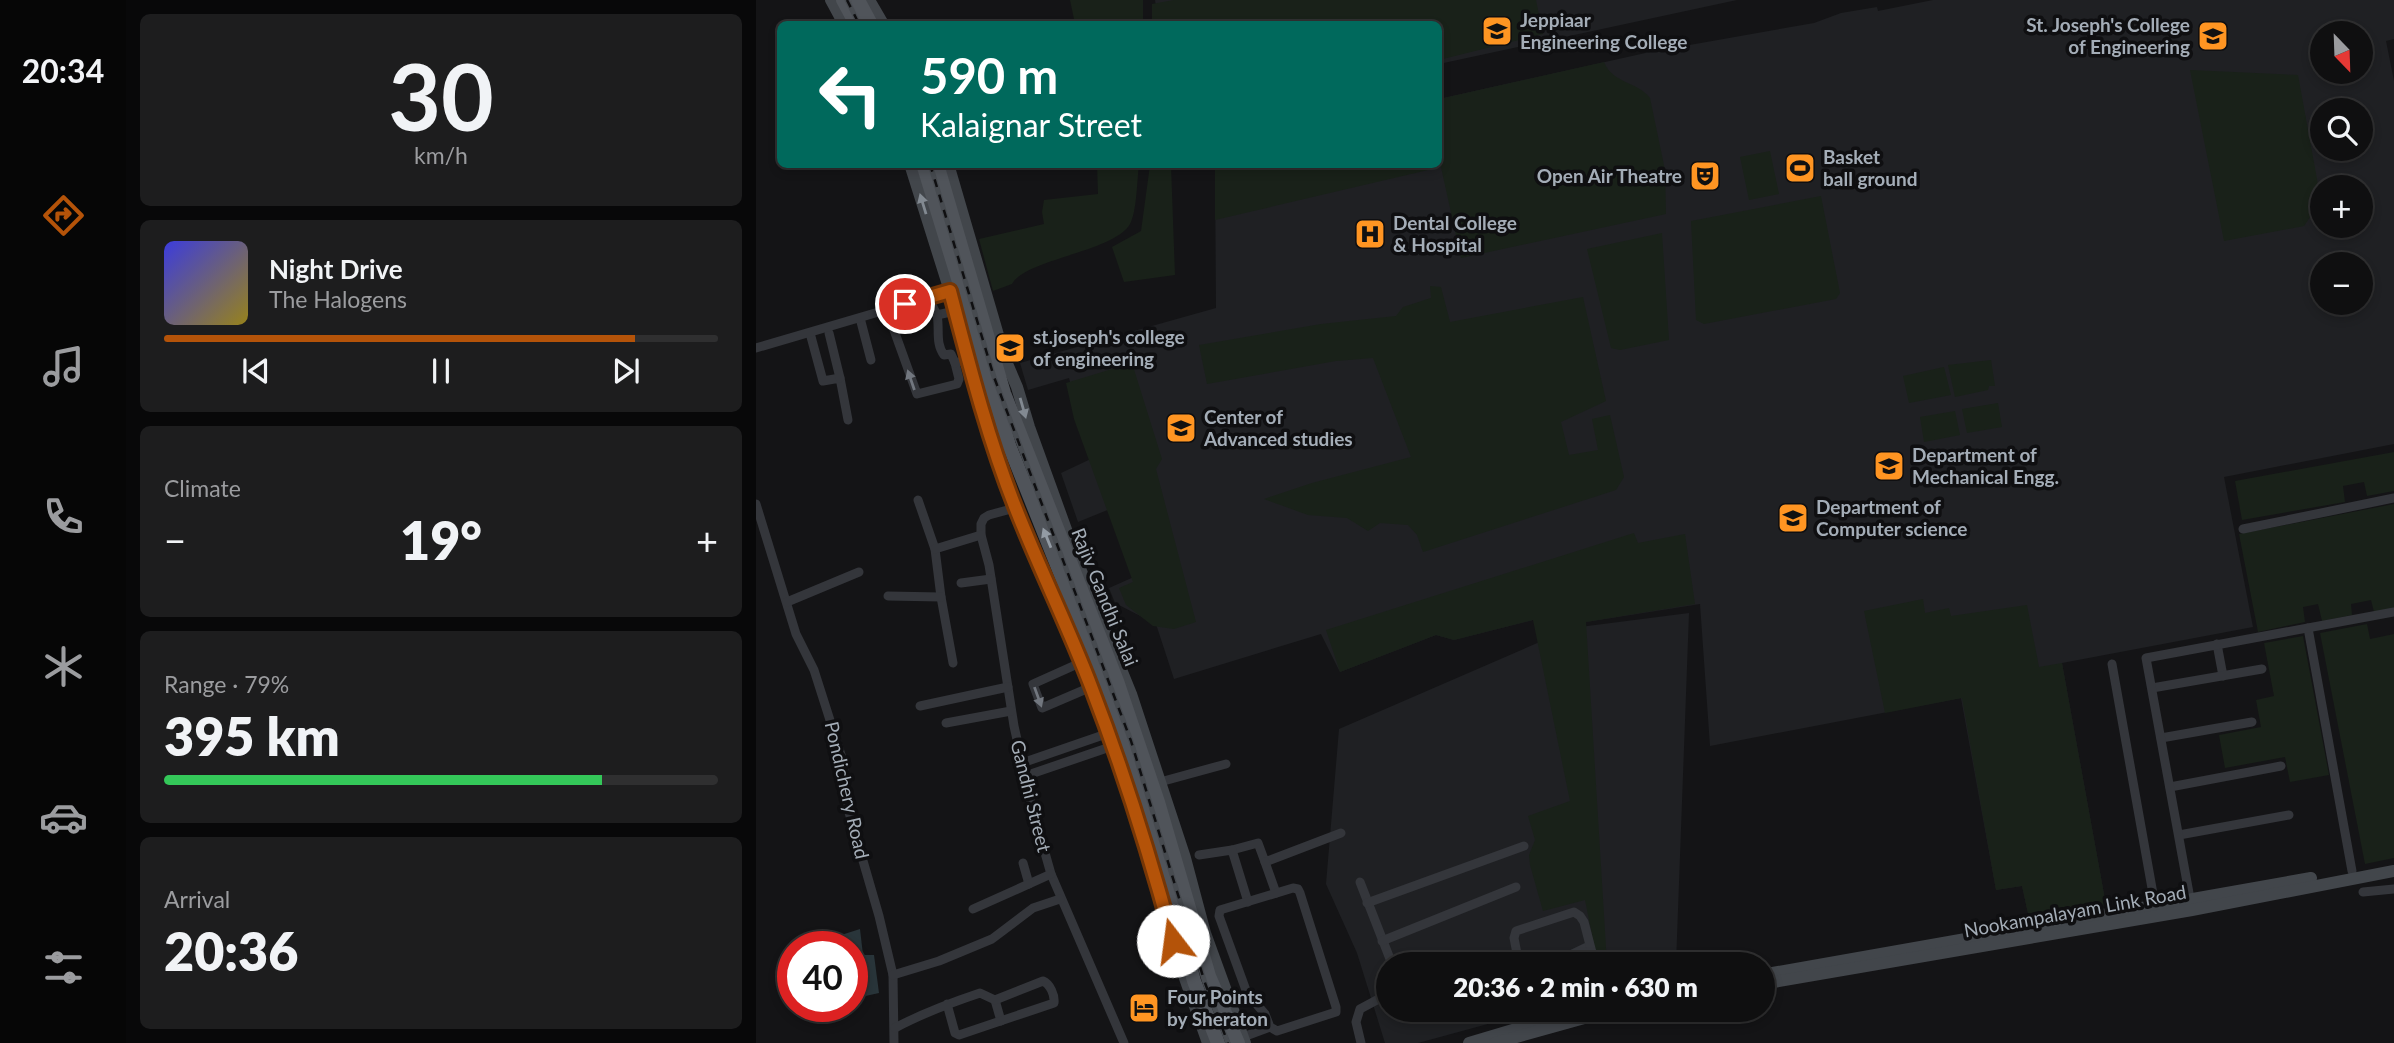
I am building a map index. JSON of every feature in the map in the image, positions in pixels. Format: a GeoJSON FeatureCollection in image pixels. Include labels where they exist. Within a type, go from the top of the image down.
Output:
{"type":"FeatureCollection","features":[{"type":"Feature","properties":{"kind":"main road"},"geometry":{"type":"LineString","coordinates":[[843,0],[854,21]]}},
{"type":"Feature","properties":{"kind":"main road"},"geometry":{"type":"LineString","coordinates":[[858,0],[869,21]]}},
{"type":"Feature","properties":{"kind":"main road","name":"Rajiv Gandhi Salai"},"geometry":{"type":"LineString","coordinates":[[924,168],[1004,393],[1117,681],[1158,802],[1209,976],[1241,1037]]}},
{"type":"Feature","properties":{"kind":"main road","name":"Rajiv Gandhi Salai"},"geometry":{"type":"LineString","coordinates":[[938,168],[1009,445],[1105,685],[1146,806],[1194,981],[1218,1043]]}},
{"type":"Feature","properties":{"kind":"street"},"geometry":{"type":"LineString","coordinates":[[831,0],[842,21]]}},
{"type":"Feature","properties":{"kind":"street"},"geometry":{"type":"LineString","coordinates":[[869,0],[881,21]]}},
{"type":"Feature","properties":{"kind":"street"},"geometry":{"type":"LineString","coordinates":[[911,168],[1016,508],[1082,662],[1111,739],[1146,842],[1189,992],[1208,1043]]}},
{"type":"Feature","properties":{"kind":"street"},"geometry":{"type":"LineString","coordinates":[[949,168],[1005,359],[1081,571],[1131,694],[1185,858],[1205,933],[1241,1037]]}},
{"type":"Feature","properties":{"kind":"street"},"geometry":{"type":"LineString","coordinates":[[756,348],[950,291]]}},
{"type":"Feature","properties":{"kind":"street"},"geometry":{"type":"LineString","coordinates":[[925,304],[933,307],[937,315],[937,336],[941,353],[951,354],[955,363],[959,379],[957,384],[922,394],[916,392],[890,316],[925,304]]}},
{"type":"Feature","properties":{"kind":"street"},"geometry":{"type":"LineString","coordinates":[[937,315],[955,311]]}},
{"type":"Feature","properties":{"kind":"street"},"geometry":{"type":"LineString","coordinates":[[860,318],[871,360]]}},
{"type":"Feature","properties":{"kind":"street"},"geometry":{"type":"LineString","coordinates":[[810,333],[823,381],[839,378]]}},
{"type":"Feature","properties":{"kind":"street"},"geometry":{"type":"LineString","coordinates":[[829,333],[848,420]]}},
{"type":"Feature","properties":{"kind":"street"},"geometry":{"type":"LineString","coordinates":[[955,363],[969,359]]}},
{"type":"Feature","properties":{"kind":"street"},"geometry":{"type":"LineString","coordinates":[[2243,529],[2394,498]]}},
{"type":"Feature","properties":{"kind":"street"},"geometry":{"type":"LineString","coordinates":[[918,500],[935,549],[953,663]]}},
{"type":"Feature","properties":{"kind":"street","name":"Pondichery Road"},"geometry":{"type":"LineString","coordinates":[[756,504],[796,634],[814,670],[843,761],[848,809],[893,975],[894,1043]]}},
{"type":"Feature","properties":{"kind":"street"},"geometry":{"type":"LineString","coordinates":[[935,549],[981,535],[984,518],[1016,508]]}},
{"type":"Feature","properties":{"kind":"street","name":"Gandhi Street"},"geometry":{"type":"LineString","coordinates":[[981,535],[1022,763],[1051,874],[1124,1043]]}},
{"type":"Feature","properties":{"kind":"street"},"geometry":{"type":"LineString","coordinates":[[787,602],[859,572]]}},
{"type":"Feature","properties":{"kind":"street"},"geometry":{"type":"LineString","coordinates":[[961,583],[991,579]]}},
{"type":"Feature","properties":{"kind":"street"},"geometry":{"type":"LineString","coordinates":[[888,596],[941,597]]}},
{"type":"Feature","properties":{"kind":"street"},"geometry":{"type":"LineString","coordinates":[[2191,905],[2146,658],[2394,612]]}},
{"type":"Feature","properties":{"kind":"street"},"geometry":{"type":"LineString","coordinates":[[2308,628],[2352,871]]}},
{"type":"Feature","properties":{"kind":"street"},"geometry":{"type":"LineString","coordinates":[[2217,645],[2223,676]]}},
{"type":"Feature","properties":{"kind":"street"},"geometry":{"type":"LineString","coordinates":[[1082,662],[1033,684],[1042,709],[1091,687]]}},
{"type":"Feature","properties":{"kind":"street"},"geometry":{"type":"LineString","coordinates":[[2112,664],[2155,905]]}},
{"type":"Feature","properties":{"kind":"street"},"geometry":{"type":"LineString","coordinates":[[2152,688],[2262,669]]}},
{"type":"Feature","properties":{"kind":"street"},"geometry":{"type":"LineString","coordinates":[[920,706],[1008,687]]}},
{"type":"Feature","properties":{"kind":"street"},"geometry":{"type":"LineString","coordinates":[[946,723],[1012,711]]}},
{"type":"Feature","properties":{"kind":"street"},"geometry":{"type":"LineString","coordinates":[[2161,738],[2252,722]]}},
{"type":"Feature","properties":{"kind":"street"},"geometry":{"type":"LineString","coordinates":[[1022,763],[1111,739]]}},
{"type":"Feature","properties":{"kind":"street"},"geometry":{"type":"LineString","coordinates":[[1025,776],[1111,739]]}},
{"type":"Feature","properties":{"kind":"street"},"geometry":{"type":"LineString","coordinates":[[1160,782],[1226,764]]}},
{"type":"Feature","properties":{"kind":"street"},"geometry":{"type":"LineString","coordinates":[[2170,787],[2281,766]]}},
{"type":"Feature","properties":{"kind":"street"},"geometry":{"type":"LineString","coordinates":[[2179,835],[2289,815]]}},
{"type":"Feature","properties":{"kind":"street"},"geometry":{"type":"LineString","coordinates":[[1265,862],[1341,833]]}},
{"type":"Feature","properties":{"kind":"street"},"geometry":{"type":"LineString","coordinates":[[1199,855],[1258,843],[1276,893]]}},
{"type":"Feature","properties":{"kind":"street"},"geometry":{"type":"LineString","coordinates":[[1367,903],[1524,846]]}},
{"type":"Feature","properties":{"kind":"street"},"geometry":{"type":"LineString","coordinates":[[1232,850],[1248,902]]}},
{"type":"Feature","properties":{"kind":"street"},"geometry":{"type":"LineString","coordinates":[[1023,863],[1029,884]]}},
{"type":"Feature","properties":{"kind":"street","name":"Nookampalayam Link Road"},"geometry":{"type":"LineString","coordinates":[[1775,973],[2155,905],[2191,905],[2394,863]]}},
{"type":"Feature","properties":{"kind":"street","name":"Nookampalayam Link Road"},"geometry":{"type":"LineString","coordinates":[[1775,982],[2191,905],[2394,871]]}},
{"type":"Feature","properties":{"kind":"street"},"geometry":{"type":"LineString","coordinates":[[973,909],[1051,874]]}},
{"type":"Feature","properties":{"kind":"street"},"geometry":{"type":"LineString","coordinates":[[1360,882],[1387,952]]}},
{"type":"Feature","properties":{"kind":"street"},"geometry":{"type":"LineString","coordinates":[[1382,941],[1516,887]]}},
{"type":"Feature","properties":{"kind":"street"},"geometry":{"type":"LineString","coordinates":[[1298,889],[1336,1012],[1277,1031],[1270,1027],[1265,1014],[1247,993],[1219,916],[1220,910],[1276,893],[1298,889]]}},
{"type":"Feature","properties":{"kind":"street"},"geometry":{"type":"LineString","coordinates":[[2363,892],[2394,889]]}},
{"type":"Feature","properties":{"kind":"street"},"geometry":{"type":"LineString","coordinates":[[893,975],[939,961],[992,939],[1033,908],[1060,899]]}},
{"type":"Feature","properties":{"kind":"street"},"geometry":{"type":"LineString","coordinates":[[1517,952],[1514,938],[1516,932],[1574,912],[1584,922],[1591,952]]}},
{"type":"Feature","properties":{"kind":"street"},"geometry":{"type":"LineString","coordinates":[[1578,952],[1589,946]]}},
{"type":"Feature","properties":{"kind":"street"},"geometry":{"type":"LineString","coordinates":[[895,1028],[922,1013],[947,1004],[980,993],[995,1000],[1043,981],[1047,983],[1055,999],[1054,1003],[958,1035],[947,1004]]}},
{"type":"Feature","properties":{"kind":"street"},"geometry":{"type":"LineString","coordinates":[[995,1000],[1001,1021]]}},
{"type":"Feature","properties":{"kind":"street"},"geometry":{"type":"LineString","coordinates":[[1361,1043],[1356,1022],[1360,1009],[1376,1000]]}},
{"type":"Feature","properties":{"kind":"street"},"geometry":{"type":"LineString","coordinates":[[1241,1037],[1265,1017]]}},
{"type":"Feature","properties":{"kind":"street"},"geometry":{"type":"LineString","coordinates":[[1469,1043],[1521,1022]]}},
{"type":"Feature","properties":{"kind":"street"},"geometry":{"type":"LineString","coordinates":[[1495,1043],[1570,1022]]}},
{"type":"Feature","properties":{"kind":"street"},"geometry":{"type":"LineString","coordinates":[[1241,1037],[1270,1027]]}},
{"type":"Feature","properties":{"kind":"shaded area"},"geometry":{"type":"Polygon","coordinates":[[[1070,0],[1143,0],[1143,21],[1074,21],[1070,0]]]}},
{"type":"Feature","properties":{"kind":"shaded area","name":"Jeppiaar Engineering College"},"geometry":{"type":"Polygon","coordinates":[[[1155,0],[1737,0],[1442,63],[1442,21],[1158,21],[1155,0]]]}},
{"type":"Feature","properties":{"kind":"shaded area","name":"Jeppiaar Engineering College"},"geometry":{"type":"Polygon","coordinates":[[[1174,0],[1536,0],[1543,34],[1442,59],[1442,21],[1152,21],[1152,4],[1174,0]]]}},
{"type":"Feature","properties":{"kind":"shaded area"},"geometry":{"type":"Polygon","coordinates":[[[1933,0],[2394,0],[2394,39],[2386,41],[2394,81],[2394,444],[2224,477],[2253,627],[2062,663],[2106,905],[2029,918],[2022,886],[1996,890],[1961,698],[1710,746],[1700,604],[1586,622],[1533,620],[1454,640],[1436,635],[1340,672],[1321,634],[1174,679],[1156,624],[1115,603],[1109,588],[1136,576],[1110,509],[1078,522],[1061,473],[1095,457],[1078,413],[1069,378],[1028,390],[1020,363],[1216,308],[1215,168],[1442,168],[1442,98],[1650,52],[1814,23],[1841,13],[1877,7],[1878,11],[1933,0]]]}},
{"type":"Feature","properties":{"kind":"shaded area"},"geometry":{"type":"Polygon","coordinates":[[[1604,62],[1613,75],[1639,88],[1650,98],[1665,170],[1666,214],[1461,258],[1441,168],[1442,98],[1604,62]]]}},
{"type":"Feature","properties":{"kind":"shaded area"},"geometry":{"type":"Polygon","coordinates":[[[2190,70],[2298,75],[2310,141],[2310,161],[2314,161],[2316,175],[2310,175],[2310,217],[2304,226],[2224,241],[2190,70]]]}},
{"type":"Feature","properties":{"kind":"shaded area"},"geometry":{"type":"Polygon","coordinates":[[[1770,151],[1779,194],[1749,200],[1740,157],[1770,151]]]}},
{"type":"Feature","properties":{"kind":"shaded area"},"geometry":{"type":"Polygon","coordinates":[[[1097,168],[1139,168],[1132,219],[1121,234],[1107,242],[1034,268],[1020,275],[1012,284],[993,291],[979,239],[1044,224],[1044,200],[1098,194],[1097,168]]]}},
{"type":"Feature","properties":{"kind":"shaded area"},"geometry":{"type":"Polygon","coordinates":[[[1150,168],[1171,168],[1175,275],[1124,282],[1112,247],[1141,231],[1150,168]]]}},
{"type":"Feature","properties":{"kind":"shaded area"},"geometry":{"type":"Polygon","coordinates":[[[1215,168],[1437,168],[1215,220],[1215,168]]]}},
{"type":"Feature","properties":{"kind":"shaded area"},"geometry":{"type":"Polygon","coordinates":[[[1821,196],[1840,293],[1836,299],[1704,324],[1696,320],[1691,221],[1821,196]]]}},
{"type":"Feature","properties":{"kind":"shaded area"},"geometry":{"type":"Polygon","coordinates":[[[1662,233],[1669,340],[1620,350],[1611,348],[1587,249],[1662,233]]]}},
{"type":"Feature","properties":{"kind":"shaded area"},"geometry":{"type":"Polygon","coordinates":[[[1430,286],[1441,287],[1450,322],[1583,297],[1606,401],[1561,422],[1569,455],[1598,450],[1592,419],[1610,415],[1624,477],[1616,490],[1423,552],[1417,535],[1408,525],[1380,523],[1368,531],[1347,518],[1308,515],[1264,499],[1312,483],[1411,457],[1373,358],[1336,361],[1207,384],[1199,345],[1321,324],[1396,316],[1403,307],[1431,298],[1430,286]]]}},
{"type":"Feature","properties":{"kind":"shaded area"},"geometry":{"type":"Polygon","coordinates":[[[1991,360],[1995,386],[1955,397],[1948,365],[1991,360]]]}},
{"type":"Feature","properties":{"kind":"shaded area"},"geometry":{"type":"Polygon","coordinates":[[[1132,363],[1162,459],[1156,469],[1196,622],[1174,629],[1153,626],[1126,605],[1119,588],[1133,582],[1074,419],[1066,383],[1132,363]]]}},
{"type":"Feature","properties":{"kind":"shaded area"},"geometry":{"type":"Polygon","coordinates":[[[1944,367],[1951,395],[1909,403],[1903,376],[1944,367]]]}},
{"type":"Feature","properties":{"kind":"shaded area"},"geometry":{"type":"Polygon","coordinates":[[[1998,403],[2002,427],[1967,433],[1962,409],[1998,403]]]}},
{"type":"Feature","properties":{"kind":"shaded area"},"geometry":{"type":"Polygon","coordinates":[[[1955,411],[1960,435],[1924,442],[1920,417],[1955,411]]]}},
{"type":"Feature","properties":{"kind":"shaded area"},"geometry":{"type":"Polygon","coordinates":[[[2394,452],[2394,491],[2367,496],[2364,482],[2343,486],[2345,502],[2242,520],[2235,481],[2394,452]]]}},
{"type":"Feature","properties":{"kind":"shaded area"},"geometry":{"type":"Polygon","coordinates":[[[2394,504],[2394,608],[2374,612],[2371,600],[2351,604],[2352,615],[2322,621],[2318,604],[2303,607],[2305,622],[2258,632],[2239,534],[2394,504]]]}},
{"type":"Feature","properties":{"kind":"shaded area"},"geometry":{"type":"Polygon","coordinates":[[[1634,533],[1638,543],[1685,534],[1695,604],[1586,622],[1606,952],[1596,952],[1585,900],[1543,911],[1530,865],[1529,855],[1535,840],[1528,816],[1570,801],[1533,620],[1454,640],[1436,635],[1340,672],[1326,630],[1634,533]]]}},
{"type":"Feature","properties":{"kind":"shaded area"},"geometry":{"type":"Polygon","coordinates":[[[1923,599],[1925,613],[1949,608],[1951,616],[2027,605],[2039,667],[2062,663],[2106,905],[2029,918],[2022,886],[1996,890],[1962,698],[1885,713],[1864,611],[1923,599]]]}},
{"type":"Feature","properties":{"kind":"shaded area"},"geometry":{"type":"Polygon","coordinates":[[[1689,613],[1676,952],[1376,952],[1376,1014],[1357,953],[1326,884],[1339,729],[1572,628],[1689,613]]]}},
{"type":"Feature","properties":{"kind":"shaded area"},"geometry":{"type":"Polygon","coordinates":[[[2367,624],[2370,639],[2394,634],[2394,858],[2365,864],[2320,633],[2367,624]]]}},
{"type":"Feature","properties":{"kind":"shaded area"},"geometry":{"type":"Polygon","coordinates":[[[2303,636],[2329,775],[2290,782],[2285,757],[2225,768],[2219,735],[2261,727],[2256,700],[2274,696],[2264,643],[2303,636]]]}},
{"type":"Feature","properties":{"kind":"shaded area"},"geometry":{"type":"Polygon","coordinates":[[[868,955],[874,955],[879,993],[868,995],[868,955]]]}},
{"type":"Feature","properties":{"kind":"shaded area"},"geometry":{"type":"Polygon","coordinates":[[[1378,1022],[1495,1022],[1418,1043],[1385,1043],[1378,1022]]]}},
{"type":"Feature","properties":{"kind":"railway"},"geometry":{"type":"LineString","coordinates":[[847,0],[858,21]]}},
{"type":"Feature","properties":{"kind":"railway"},"geometry":{"type":"LineString","coordinates":[[931,168],[994,377],[1131,741],[1205,983],[1228,1043]]}},
{"type":"Feature","properties":{"kind":"place","name":"Jeppiaar Engineering College"},"geometry":{"type":"Point","coordinates":[1497,31]}},
{"type":"Feature","properties":{"kind":"place","name":"St. Joseph's College of Engineering"},"geometry":{"type":"Point","coordinates":[2213,36]}},
{"type":"Feature","properties":{"kind":"place","name":"Basket ball ground"},"geometry":{"type":"Point","coordinates":[1800,168]}},
{"type":"Feature","properties":{"kind":"place","name":"Open Air Theatre"},"geometry":{"type":"Point","coordinates":[1705,176]}},
{"type":"Feature","properties":{"kind":"place","name":"Dental College & Hospital"},"geometry":{"type":"Point","coordinates":[1370,234]}},
{"type":"Feature","properties":{"kind":"place","name":"st.joseph's college of engineering"},"geometry":{"type":"Point","coordinates":[1010,348]}},
{"type":"Feature","properties":{"kind":"place","name":"Center of Advanced studies"},"geometry":{"type":"Point","coordinates":[1181,428]}},
{"type":"Feature","properties":{"kind":"place","name":"Department of Mechanical Engg."},"geometry":{"type":"Point","coordinates":[1889,466]}},
{"type":"Feature","properties":{"kind":"place","name":"Department of Computer science"},"geometry":{"type":"Point","coordinates":[1793,518]}},
{"type":"Feature","properties":{"kind":"place","name":"Four Points by Sheraton"},"geometry":{"type":"Point","coordinates":[1144,1008]}},
{"type":"Feature","properties":{"kind":"route"},"geometry":{"type":"LineString","coordinates":[[905,304],[950,291],[974,378],[1016,508],[1109,733],[1146,842],[1173,941]]}}]}
